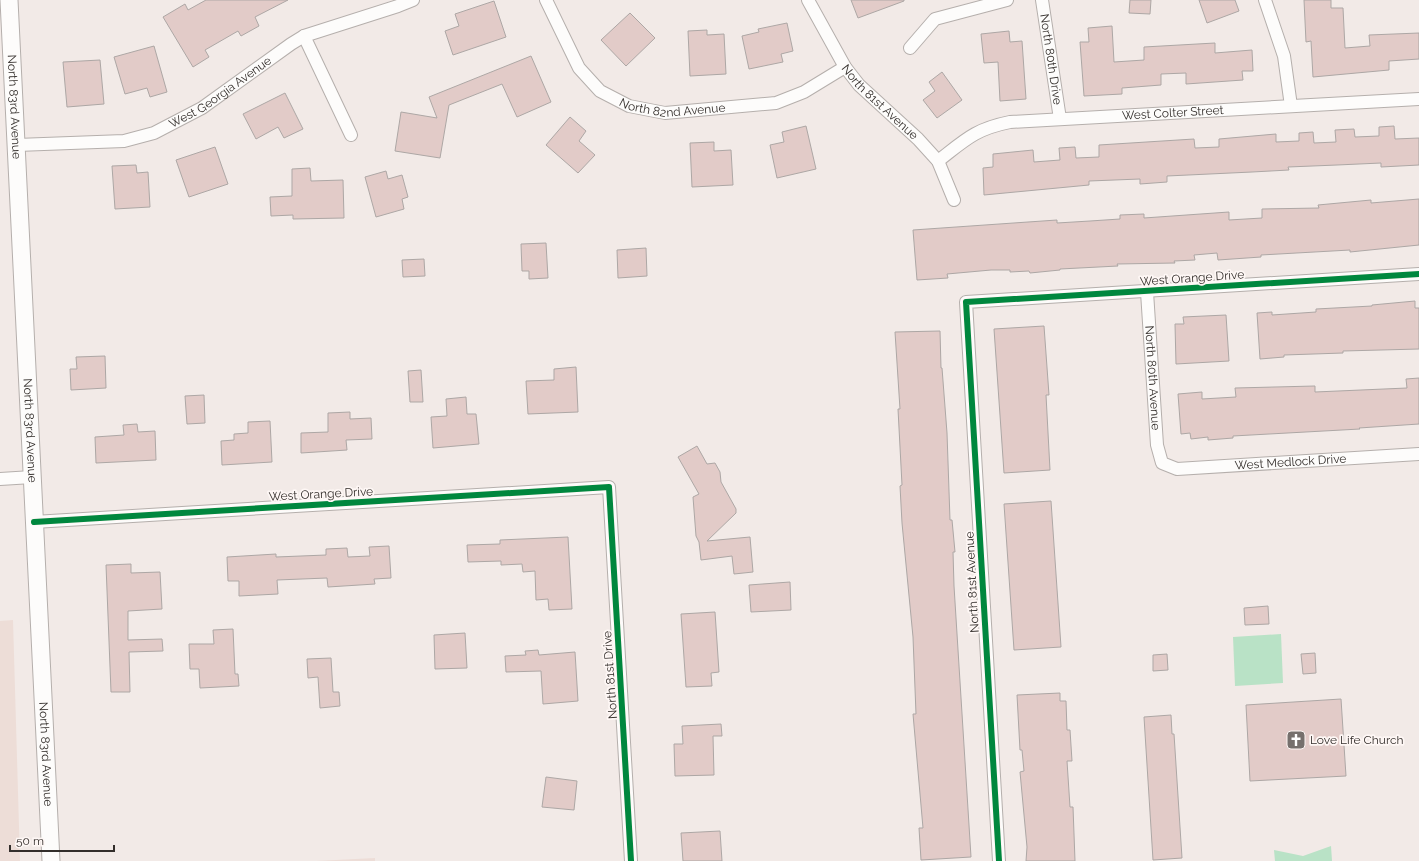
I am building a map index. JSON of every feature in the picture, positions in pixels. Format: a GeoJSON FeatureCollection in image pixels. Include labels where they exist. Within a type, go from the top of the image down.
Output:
{"type":"FeatureCollection","features":[{"type":"Feature","properties":{"kind":"main road","name":"North 83rd Avenue"},"geometry":{"type":"LineString","coordinates":[[10,0],[6,59],[16,145],[50,861]]}},
{"type":"Feature","properties":{"kind":"street","name":"West Georgia Avenue"},"geometry":{"type":"LineString","coordinates":[[16,145],[124,141],[154,133],[202,108],[304,36],[413,0]]}},
{"type":"Feature","properties":{"kind":"street","name":"North 82nd Avenue"},"geometry":{"type":"LineString","coordinates":[[546,0],[579,68],[600,91],[629,106],[665,113],[776,103],[804,92],[845,67]]}},
{"type":"Feature","properties":{"kind":"street","name":"North 81st Avenue"},"geometry":{"type":"LineString","coordinates":[[808,0],[845,67],[860,85],[918,139],[938,161],[954,200]]}},
{"type":"Feature","properties":{"kind":"street"},"geometry":{"type":"LineString","coordinates":[[910,48],[935,19],[1007,0]]}},
{"type":"Feature","properties":{"kind":"street","name":"North 80th Drive"},"geometry":{"type":"LineString","coordinates":[[1042,0],[1060,120]]}},
{"type":"Feature","properties":{"kind":"street"},"geometry":{"type":"LineString","coordinates":[[1265,0],[1284,56],[1291,106]]}},
{"type":"Feature","properties":{"kind":"street"},"geometry":{"type":"LineString","coordinates":[[304,36],[351,135]]}},
{"type":"Feature","properties":{"kind":"street","name":"West Colter Street"},"geometry":{"type":"LineString","coordinates":[[938,161],[977,131],[989,126],[1010,122],[1419,99]]}},
{"type":"Feature","properties":{"kind":"street","name":"West Orange Drive"},"geometry":{"type":"LineString","coordinates":[[966,302],[1419,274]]}},
{"type":"Feature","properties":{"kind":"street","name":"North 80th Avenue"},"geometry":{"type":"LineString","coordinates":[[1147,292],[1157,445],[1162,463]]}},
{"type":"Feature","properties":{"kind":"street","name":"North 81st Avenue"},"geometry":{"type":"LineString","coordinates":[[966,302],[999,861]]}},
{"type":"Feature","properties":{"kind":"street","name":"West Medlock Drive"},"geometry":{"type":"LineString","coordinates":[[1162,463],[1177,469],[1419,454]]}},
{"type":"Feature","properties":{"kind":"street"},"geometry":{"type":"LineString","coordinates":[[0,479],[32,477]]}},
{"type":"Feature","properties":{"kind":"street","name":"West Orange Drive"},"geometry":{"type":"LineString","coordinates":[[34,522],[609,487]]}},
{"type":"Feature","properties":{"kind":"street","name":"North 81st Drive"},"geometry":{"type":"LineString","coordinates":[[609,487],[631,861]]}},
{"type":"Feature","properties":{"kind":"shaded area"},"geometry":{"type":"Polygon","coordinates":[[[13,620],[20,861],[0,861],[0,621],[13,620]]]}},
{"type":"Feature","properties":{"kind":"shaded area"},"geometry":{"type":"Polygon","coordinates":[[[375,858],[375,861],[316,861],[375,858]]]}},
{"type":"Feature","properties":{"kind":"green space"},"geometry":{"type":"Polygon","coordinates":[[[1281,634],[1283,683],[1235,686],[1233,637],[1281,634]]]}},
{"type":"Feature","properties":{"kind":"green space"},"geometry":{"type":"Polygon","coordinates":[[[1331,846],[1332,861],[1275,861],[1274,850],[1303,856],[1331,846]]]}},
{"type":"Feature","properties":{"kind":"building"},"geometry":{"type":"Polygon","coordinates":[[[206,0],[288,0],[255,17],[259,26],[241,36],[238,31],[205,50],[209,57],[193,67],[163,17],[185,4],[188,10],[206,0]]]}},
{"type":"Feature","properties":{"kind":"building"},"geometry":{"type":"Polygon","coordinates":[[[851,0],[904,0],[904,1],[858,18],[851,0]]]}},
{"type":"Feature","properties":{"kind":"building"},"geometry":{"type":"Polygon","coordinates":[[[1130,0],[1151,0],[1150,14],[1129,13],[1130,0]]]}},
{"type":"Feature","properties":{"kind":"building"},"geometry":{"type":"Polygon","coordinates":[[[1199,0],[1235,0],[1239,11],[1207,23],[1199,0]]]}},
{"type":"Feature","properties":{"kind":"building"},"geometry":{"type":"Polygon","coordinates":[[[1304,0],[1331,0],[1331,8],[1343,8],[1345,48],[1370,46],[1369,35],[1419,33],[1419,59],[1389,61],[1389,70],[1313,77],[1311,41],[1306,42],[1304,0]]]}},
{"type":"Feature","properties":{"kind":"building"},"geometry":{"type":"Polygon","coordinates":[[[494,1],[506,37],[453,55],[445,31],[459,26],[455,14],[494,1]]]}},
{"type":"Feature","properties":{"kind":"building"},"geometry":{"type":"Polygon","coordinates":[[[630,13],[655,38],[626,66],[601,40],[630,13]]]}},
{"type":"Feature","properties":{"kind":"building"},"geometry":{"type":"Polygon","coordinates":[[[787,23],[793,51],[781,54],[783,62],[749,69],[742,36],[759,32],[758,29],[787,23]]]}},
{"type":"Feature","properties":{"kind":"building"},"geometry":{"type":"Polygon","coordinates":[[[1112,26],[1114,62],[1144,60],[1144,47],[1215,43],[1215,53],[1252,50],[1253,71],[1242,71],[1243,80],[1186,84],[1186,73],[1161,74],[1161,85],[1122,88],[1122,94],[1084,96],[1080,42],[1089,42],[1088,28],[1112,26]]]}},
{"type":"Feature","properties":{"kind":"building"},"geometry":{"type":"Polygon","coordinates":[[[707,30],[707,35],[724,34],[726,74],[690,76],[688,31],[707,30]]]}},
{"type":"Feature","properties":{"kind":"building"},"geometry":{"type":"Polygon","coordinates":[[[1009,31],[1010,42],[1022,41],[1026,99],[1000,101],[998,62],[984,63],[981,34],[1009,31]]]}},
{"type":"Feature","properties":{"kind":"building"},"geometry":{"type":"Polygon","coordinates":[[[154,46],[167,92],[150,97],[147,88],[125,94],[114,57],[154,46]]]}},
{"type":"Feature","properties":{"kind":"building"},"geometry":{"type":"Polygon","coordinates":[[[531,56],[551,102],[517,117],[502,84],[449,105],[440,158],[395,151],[401,112],[437,118],[429,97],[531,56]]]}},
{"type":"Feature","properties":{"kind":"building"},"geometry":{"type":"Polygon","coordinates":[[[100,60],[104,104],[67,107],[63,62],[100,60]]]}},
{"type":"Feature","properties":{"kind":"building"},"geometry":{"type":"Polygon","coordinates":[[[942,72],[962,100],[937,118],[923,100],[935,91],[929,82],[942,72]]]}},
{"type":"Feature","properties":{"kind":"building"},"geometry":{"type":"Polygon","coordinates":[[[285,93],[303,129],[284,138],[278,127],[256,139],[243,114],[285,93]]]}},
{"type":"Feature","properties":{"kind":"building"},"geometry":{"type":"Polygon","coordinates":[[[570,117],[586,131],[579,141],[595,155],[578,173],[546,145],[570,117]]]}},
{"type":"Feature","properties":{"kind":"building"},"geometry":{"type":"Polygon","coordinates":[[[806,126],[816,169],[777,178],[770,145],[784,142],[782,132],[806,126]]]}},
{"type":"Feature","properties":{"kind":"building"},"geometry":{"type":"Polygon","coordinates":[[[1394,126],[1395,139],[1419,138],[1419,165],[1381,167],[1381,163],[1288,167],[1289,170],[1167,176],[1167,182],[1140,184],[1140,179],[1089,181],[1089,185],[984,195],[983,168],[993,167],[993,154],[1033,150],[1034,162],[1060,160],[1059,148],[1075,147],[1076,158],[1099,157],[1099,145],[1194,139],[1195,148],[1219,147],[1219,139],[1276,134],[1276,142],[1299,141],[1299,133],[1313,132],[1314,143],[1336,142],[1335,130],[1354,129],[1355,137],[1379,136],[1379,127],[1394,126]]]}},
{"type":"Feature","properties":{"kind":"building"},"geometry":{"type":"Polygon","coordinates":[[[714,142],[714,151],[731,150],[733,185],[692,187],[690,143],[714,142]]]}},
{"type":"Feature","properties":{"kind":"building"},"geometry":{"type":"Polygon","coordinates":[[[215,147],[228,184],[189,197],[176,160],[215,147]]]}},
{"type":"Feature","properties":{"kind":"building"},"geometry":{"type":"Polygon","coordinates":[[[136,165],[137,173],[148,172],[150,207],[115,209],[112,166],[136,165]]]}},
{"type":"Feature","properties":{"kind":"building"},"geometry":{"type":"Polygon","coordinates":[[[310,168],[311,181],[343,180],[344,218],[293,219],[293,215],[271,216],[270,197],[292,196],[292,169],[310,168]]]}},
{"type":"Feature","properties":{"kind":"building"},"geometry":{"type":"Polygon","coordinates":[[[386,171],[388,179],[402,175],[408,197],[402,199],[404,209],[376,217],[365,177],[386,171]]]}},
{"type":"Feature","properties":{"kind":"building"},"geometry":{"type":"Polygon","coordinates":[[[1419,199],[1419,245],[1350,252],[1350,250],[1261,255],[1261,257],[1218,260],[1217,253],[1194,255],[1195,260],[1174,261],[1175,263],[1117,264],[1118,266],[1060,269],[1030,273],[1029,271],[1010,272],[1010,270],[991,270],[947,274],[948,278],[917,280],[913,230],[1057,220],[1057,223],[1120,219],[1120,215],[1144,214],[1144,218],[1229,212],[1229,220],[1262,218],[1262,209],[1319,208],[1318,205],[1371,200],[1371,203],[1419,199]]]}},
{"type":"Feature","properties":{"kind":"building"},"geometry":{"type":"Polygon","coordinates":[[[546,243],[548,278],[529,279],[529,271],[522,271],[521,244],[546,243]]]}},
{"type":"Feature","properties":{"kind":"building"},"geometry":{"type":"Polygon","coordinates":[[[646,248],[647,276],[618,278],[617,250],[646,248]]]}},
{"type":"Feature","properties":{"kind":"building"},"geometry":{"type":"Polygon","coordinates":[[[424,259],[425,276],[403,277],[402,260],[424,259]]]}},
{"type":"Feature","properties":{"kind":"building"},"geometry":{"type":"Polygon","coordinates":[[[1415,301],[1415,308],[1419,308],[1419,349],[1343,351],[1343,353],[1284,355],[1284,357],[1260,359],[1257,313],[1272,312],[1272,315],[1316,312],[1316,309],[1372,306],[1415,301]]]}},
{"type":"Feature","properties":{"kind":"building"},"geometry":{"type":"Polygon","coordinates":[[[1226,315],[1229,361],[1176,364],[1175,324],[1184,324],[1183,317],[1226,315]]]}},
{"type":"Feature","properties":{"kind":"building"},"geometry":{"type":"Polygon","coordinates":[[[1044,326],[1049,395],[1046,395],[1050,470],[1004,473],[994,329],[1044,326]]]}},
{"type":"Feature","properties":{"kind":"building"},"geometry":{"type":"Polygon","coordinates":[[[940,331],[941,368],[947,433],[950,520],[952,520],[955,552],[953,552],[954,586],[971,857],[921,860],[919,828],[923,828],[913,714],[916,714],[913,637],[902,523],[900,486],[902,485],[898,409],[900,409],[895,332],[940,331]]]}},
{"type":"Feature","properties":{"kind":"building"},"geometry":{"type":"Polygon","coordinates":[[[105,356],[106,388],[71,390],[70,369],[77,369],[76,357],[105,356]]]}},
{"type":"Feature","properties":{"kind":"building"},"geometry":{"type":"Polygon","coordinates":[[[576,367],[578,412],[528,414],[526,381],[554,380],[554,369],[576,367]]]}},
{"type":"Feature","properties":{"kind":"building"},"geometry":{"type":"Polygon","coordinates":[[[421,370],[423,402],[410,402],[408,371],[421,370]]]}},
{"type":"Feature","properties":{"kind":"building"},"geometry":{"type":"Polygon","coordinates":[[[1419,378],[1419,424],[1233,436],[1233,438],[1208,440],[1208,437],[1191,439],[1190,433],[1181,434],[1178,394],[1202,392],[1202,399],[1236,397],[1235,388],[1315,386],[1315,392],[1407,388],[1406,379],[1419,378]]]}},
{"type":"Feature","properties":{"kind":"building"},"geometry":{"type":"Polygon","coordinates":[[[204,395],[205,423],[187,424],[185,396],[204,395]]]}},
{"type":"Feature","properties":{"kind":"building"},"geometry":{"type":"Polygon","coordinates":[[[466,397],[467,414],[476,414],[479,444],[433,448],[431,417],[447,416],[446,399],[466,397]]]}},
{"type":"Feature","properties":{"kind":"building"},"geometry":{"type":"Polygon","coordinates":[[[350,412],[350,419],[371,418],[372,439],[346,440],[347,450],[301,453],[301,433],[328,432],[328,413],[350,412]]]}},
{"type":"Feature","properties":{"kind":"building"},"geometry":{"type":"Polygon","coordinates":[[[270,421],[272,462],[222,465],[221,441],[234,440],[234,434],[248,433],[248,422],[270,421]]]}},
{"type":"Feature","properties":{"kind":"building"},"geometry":{"type":"Polygon","coordinates":[[[137,424],[138,432],[155,431],[156,460],[96,463],[95,437],[124,435],[123,425],[137,424]]]}},
{"type":"Feature","properties":{"kind":"building"},"geometry":{"type":"Polygon","coordinates":[[[697,446],[707,464],[715,463],[720,472],[721,482],[736,509],[736,513],[707,541],[750,537],[753,572],[734,574],[732,556],[701,560],[699,542],[696,536],[693,497],[699,494],[678,457],[697,446]]]}},
{"type":"Feature","properties":{"kind":"building"},"geometry":{"type":"Polygon","coordinates":[[[1051,501],[1061,647],[1014,650],[1004,504],[1051,501]]]}},
{"type":"Feature","properties":{"kind":"building"},"geometry":{"type":"Polygon","coordinates":[[[568,537],[572,609],[549,610],[548,599],[536,600],[535,571],[523,572],[522,564],[501,565],[501,561],[468,562],[467,545],[500,544],[500,540],[568,537]]]}},
{"type":"Feature","properties":{"kind":"building"},"geometry":{"type":"Polygon","coordinates":[[[389,546],[391,578],[374,579],[375,584],[328,587],[327,578],[277,580],[278,594],[239,596],[239,581],[228,581],[227,557],[276,554],[276,557],[326,555],[326,549],[347,548],[348,557],[370,556],[369,547],[389,546]]]}},
{"type":"Feature","properties":{"kind":"building"},"geometry":{"type":"Polygon","coordinates":[[[131,564],[131,573],[160,572],[162,609],[128,611],[128,640],[162,639],[163,651],[129,652],[130,692],[111,692],[106,565],[131,564]]]}},
{"type":"Feature","properties":{"kind":"building"},"geometry":{"type":"Polygon","coordinates":[[[790,582],[791,610],[751,612],[749,585],[790,582]]]}},
{"type":"Feature","properties":{"kind":"building"},"geometry":{"type":"Polygon","coordinates":[[[1268,606],[1269,624],[1245,625],[1244,608],[1268,606]]]}},
{"type":"Feature","properties":{"kind":"building"},"geometry":{"type":"Polygon","coordinates":[[[715,612],[719,672],[711,673],[712,686],[686,687],[681,614],[715,612]]]}},
{"type":"Feature","properties":{"kind":"building"},"geometry":{"type":"Polygon","coordinates":[[[233,629],[235,674],[238,674],[239,686],[200,688],[199,669],[190,669],[189,644],[214,644],[213,630],[233,629]]]}},
{"type":"Feature","properties":{"kind":"building"},"geometry":{"type":"Polygon","coordinates":[[[465,633],[467,668],[435,669],[434,635],[465,633]]]}},
{"type":"Feature","properties":{"kind":"building"},"geometry":{"type":"Polygon","coordinates":[[[538,650],[539,655],[575,652],[578,701],[543,704],[541,671],[506,672],[505,656],[526,655],[525,651],[538,650]]]}},
{"type":"Feature","properties":{"kind":"building"},"geometry":{"type":"Polygon","coordinates":[[[1315,653],[1316,673],[1303,674],[1301,654],[1315,653]]]}},
{"type":"Feature","properties":{"kind":"building"},"geometry":{"type":"Polygon","coordinates":[[[1167,654],[1168,670],[1153,671],[1153,655],[1167,654]]]}},
{"type":"Feature","properties":{"kind":"building"},"geometry":{"type":"Polygon","coordinates":[[[331,658],[333,692],[339,692],[340,706],[320,708],[318,677],[308,678],[307,659],[331,658]]]}},
{"type":"Feature","properties":{"kind":"building"},"geometry":{"type":"Polygon","coordinates":[[[1060,693],[1060,701],[1066,701],[1067,730],[1070,730],[1072,761],[1067,761],[1070,807],[1073,807],[1075,861],[1026,861],[1027,847],[1020,772],[1024,771],[1022,750],[1020,750],[1017,695],[1060,693]]]}},
{"type":"Feature","properties":{"kind":"building","name":"Love Life Church"},"geometry":{"type":"Polygon","coordinates":[[[1341,699],[1346,776],[1250,781],[1246,705],[1341,699]]]}},
{"type":"Feature","properties":{"kind":"building"},"geometry":{"type":"Polygon","coordinates":[[[1171,715],[1172,734],[1174,734],[1182,858],[1153,860],[1144,717],[1171,715]]]}},
{"type":"Feature","properties":{"kind":"building"},"geometry":{"type":"Polygon","coordinates":[[[721,724],[722,736],[713,736],[714,775],[675,776],[674,744],[683,744],[682,726],[721,724]]]}},
{"type":"Feature","properties":{"kind":"building"},"geometry":{"type":"Polygon","coordinates":[[[546,777],[577,781],[574,810],[542,807],[546,777]]]}},
{"type":"Feature","properties":{"kind":"building"},"geometry":{"type":"Polygon","coordinates":[[[720,831],[722,861],[683,861],[681,833],[720,831]]]}},
{"type":"Feature","properties":{"kind":"cycle path"},"geometry":{"type":"LineString","coordinates":[[999,861],[966,302],[1419,274]]}},
{"type":"Feature","properties":{"kind":"cycle path"},"geometry":{"type":"LineString","coordinates":[[34,522],[609,487],[631,861]]}},
{"type":"Feature","properties":{"kind":"place","name":"Love Life Church"},"geometry":{"type":"Point","coordinates":[1296,740]}}]}
